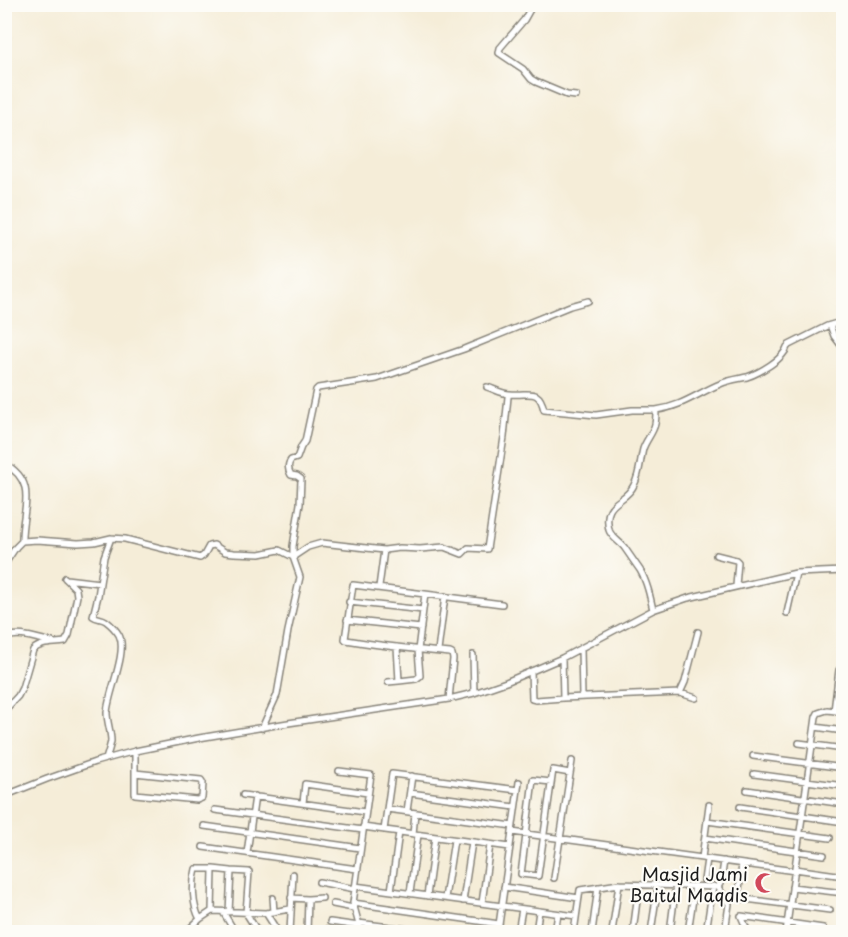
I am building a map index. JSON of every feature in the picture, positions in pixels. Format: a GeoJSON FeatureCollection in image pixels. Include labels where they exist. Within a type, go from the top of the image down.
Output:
{"type":"FeatureCollection","features":[{"type":"Feature","properties":{"kind":"street"},"geometry":{"type":"LineString","coordinates":[[533,4],[524,20],[500,48],[499,54],[523,69],[536,82],[567,95],[576,96]]}},
{"type":"Feature","properties":{"kind":"street"},"geometry":{"type":"LineString","coordinates":[[262,728],[277,695],[300,577],[293,557],[293,546],[300,504],[301,479],[291,475],[289,464],[291,460],[297,458],[305,441],[315,392],[318,388],[377,380],[588,301]]}},
{"type":"Feature","properties":{"kind":"street"},"geometry":{"type":"LineString","coordinates":[[487,387],[509,394],[536,395],[542,399],[544,410],[603,415],[621,411],[666,409],[720,384],[751,375],[780,359],[789,345],[843,321]]}},
{"type":"Feature","properties":{"kind":"street"},"geometry":{"type":"LineString","coordinates":[[830,325],[843,349]]}},
{"type":"Feature","properties":{"kind":"street"},"geometry":{"type":"LineString","coordinates":[[293,557],[308,547],[322,543],[384,550],[444,547],[462,554],[468,548],[488,549],[509,394]]}},
{"type":"Feature","properties":{"kind":"street"},"geometry":{"type":"LineString","coordinates":[[653,610],[640,571],[609,531],[608,514],[611,507],[629,494],[634,486],[643,450],[655,426],[656,410]]}},
{"type":"Feature","properties":{"kind":"street"},"geometry":{"type":"LineString","coordinates":[[4,464],[17,472],[26,487],[27,494],[22,541],[4,565]]}},
{"type":"Feature","properties":{"kind":"street"},"geometry":{"type":"LineString","coordinates":[[22,541],[85,543],[111,538],[125,539],[200,558],[212,545],[225,552],[260,554],[279,550],[293,557]]}},
{"type":"Feature","properties":{"kind":"street"},"geometry":{"type":"LineString","coordinates":[[106,759],[111,742],[108,721],[109,701],[121,645],[119,635],[115,630],[106,621],[93,616],[111,538]]}},
{"type":"Feature","properties":{"kind":"street"},"geometry":{"type":"LineString","coordinates":[[379,587],[384,550]]}},
{"type":"Feature","properties":{"kind":"street"},"geometry":{"type":"LineString","coordinates":[[716,555],[738,562],[736,586]]}},
{"type":"Feature","properties":{"kind":"street"},"geometry":{"type":"LineString","coordinates":[[4,796],[47,779],[135,751],[198,738],[449,699],[474,693],[561,658],[653,610],[688,598],[796,573],[843,572]]}},
{"type":"Feature","properties":{"kind":"street"},"geometry":{"type":"LineString","coordinates":[[787,613],[796,573]]}},
{"type":"Feature","properties":{"kind":"street"},"geometry":{"type":"LineString","coordinates":[[4,711],[22,688],[35,647],[43,644],[63,643],[69,635],[77,596],[76,589],[64,578],[100,583]]}},
{"type":"Feature","properties":{"kind":"street"},"geometry":{"type":"LineString","coordinates":[[449,699],[453,656],[450,653],[345,639],[353,585],[502,604]]}},
{"type":"Feature","properties":{"kind":"street"},"geometry":{"type":"LineString","coordinates":[[388,682],[419,678],[418,650],[425,594]]}},
{"type":"Feature","properties":{"kind":"street"},"geometry":{"type":"LineString","coordinates":[[438,651],[445,596]]}},
{"type":"Feature","properties":{"kind":"street"},"geometry":{"type":"LineString","coordinates":[[349,602],[423,610]]}},
{"type":"Feature","properties":{"kind":"street"},"geometry":{"type":"LineString","coordinates":[[347,620],[421,628]]}},
{"type":"Feature","properties":{"kind":"street"},"geometry":{"type":"LineString","coordinates":[[680,693],[698,632]]}},
{"type":"Feature","properties":{"kind":"street"},"geometry":{"type":"LineString","coordinates":[[4,638],[12,635],[27,636],[63,643]]}},
{"type":"Feature","properties":{"kind":"street"},"geometry":{"type":"LineString","coordinates":[[397,647],[399,681]]}},
{"type":"Feature","properties":{"kind":"street"},"geometry":{"type":"LineString","coordinates":[[581,648],[582,697]]}},
{"type":"Feature","properties":{"kind":"street"},"geometry":{"type":"LineString","coordinates":[[473,655],[474,693]]}},
{"type":"Feature","properties":{"kind":"street"},"geometry":{"type":"LineString","coordinates":[[561,658],[563,698]]}},
{"type":"Feature","properties":{"kind":"street"},"geometry":{"type":"LineString","coordinates":[[834,711],[839,669],[843,664]]}},
{"type":"Feature","properties":{"kind":"street"},"geometry":{"type":"LineString","coordinates":[[531,671],[532,699],[534,700],[680,693],[696,698]]}},
{"type":"Feature","properties":{"kind":"street"},"geometry":{"type":"LineString","coordinates":[[786,933],[818,713],[827,710],[843,712]]}},
{"type":"Feature","properties":{"kind":"street"},"geometry":{"type":"LineString","coordinates":[[815,727],[843,731]]}},
{"type":"Feature","properties":{"kind":"street"},"geometry":{"type":"LineString","coordinates":[[799,743],[843,749]]}},
{"type":"Feature","properties":{"kind":"street"},"geometry":{"type":"LineString","coordinates":[[135,751],[134,792],[135,794],[197,800],[202,798],[203,783],[201,780],[135,773]]}},
{"type":"Feature","properties":{"kind":"street"},"geometry":{"type":"LineString","coordinates":[[753,756],[843,768]]}},
{"type":"Feature","properties":{"kind":"street"},"geometry":{"type":"LineString","coordinates":[[554,878],[572,761]]}},
{"type":"Feature","properties":{"kind":"street"},"geometry":{"type":"LineString","coordinates":[[551,782],[533,780],[521,874],[537,876],[553,770],[570,772]]}},
{"type":"Feature","properties":{"kind":"street"},"geometry":{"type":"LineString","coordinates":[[339,771],[371,775],[353,906],[361,933]]}},
{"type":"Feature","properties":{"kind":"street"},"geometry":{"type":"LineString","coordinates":[[384,830],[392,774],[518,790]]}},
{"type":"Feature","properties":{"kind":"street"},"geometry":{"type":"LineString","coordinates":[[754,774],[843,786]]}},
{"type":"Feature","properties":{"kind":"street"},"geometry":{"type":"LineString","coordinates":[[407,811],[412,776]]}},
{"type":"Feature","properties":{"kind":"street"},"geometry":{"type":"LineString","coordinates":[[498,933],[519,783]]}},
{"type":"Feature","properties":{"kind":"street"},"geometry":{"type":"LineString","coordinates":[[303,803],[305,784],[368,793]]}},
{"type":"Feature","properties":{"kind":"street"},"geometry":{"type":"LineString","coordinates":[[747,790],[843,804]]}},
{"type":"Feature","properties":{"kind":"street"},"geometry":{"type":"LineString","coordinates":[[410,793],[515,807]]}},
{"type":"Feature","properties":{"kind":"street"},"geometry":{"type":"LineString","coordinates":[[243,795],[365,812]]}},
{"type":"Feature","properties":{"kind":"street"},"geometry":{"type":"LineString","coordinates":[[247,853],[255,796]]}},
{"type":"Feature","properties":{"kind":"street"},"geometry":{"type":"LineString","coordinates":[[704,880],[709,805]]}},
{"type":"Feature","properties":{"kind":"street"},"geometry":{"type":"LineString","coordinates":[[740,807],[843,822]]}},
{"type":"Feature","properties":{"kind":"street"},"geometry":{"type":"LineString","coordinates":[[387,809],[560,839],[843,876]]}},
{"type":"Feature","properties":{"kind":"street"},"geometry":{"type":"LineString","coordinates":[[215,810],[510,847]]}},
{"type":"Feature","properties":{"kind":"street"},"geometry":{"type":"LineString","coordinates":[[410,893],[416,813]]}},
{"type":"Feature","properties":{"kind":"street"},"geometry":{"type":"LineString","coordinates":[[707,821],[830,838]]}},
{"type":"Feature","properties":{"kind":"street"},"geometry":{"type":"LineString","coordinates":[[204,826],[360,848]]}},
{"type":"Feature","properties":{"kind":"street"},"geometry":{"type":"LineString","coordinates":[[391,891],[399,832]]}},
{"type":"Feature","properties":{"kind":"street"},"geometry":{"type":"LineString","coordinates":[[427,896],[435,837]]}},
{"type":"Feature","properties":{"kind":"street"},"geometry":{"type":"LineString","coordinates":[[705,838],[824,855]]}},
{"type":"Feature","properties":{"kind":"street"},"geometry":{"type":"LineString","coordinates":[[446,898],[454,840]]}},
{"type":"Feature","properties":{"kind":"street"},"geometry":{"type":"LineString","coordinates":[[464,901],[472,842]]}},
{"type":"Feature","properties":{"kind":"street"},"geometry":{"type":"LineString","coordinates":[[482,903],[490,845]]}},
{"type":"Feature","properties":{"kind":"street"},"geometry":{"type":"LineString","coordinates":[[203,847],[357,869]]}},
{"type":"Feature","properties":{"kind":"street"},"geometry":{"type":"LineString","coordinates":[[706,933],[715,887],[721,882],[724,861]]}},
{"type":"Feature","properties":{"kind":"street"},"geometry":{"type":"LineString","coordinates":[[742,864],[738,898],[830,910]]}},
{"type":"Feature","properties":{"kind":"street"},"geometry":{"type":"LineString","coordinates":[[212,911],[213,869]]}},
{"type":"Feature","properties":{"kind":"street"},"geometry":{"type":"LineString","coordinates":[[200,919],[194,907],[195,870],[249,872],[246,913],[258,933]]}},
{"type":"Feature","properties":{"kind":"street"},"geometry":{"type":"LineString","coordinates":[[231,871],[226,912],[235,933]]}},
{"type":"Feature","properties":{"kind":"street"},"geometry":{"type":"LineString","coordinates":[[290,933],[293,874]]}},
{"type":"Feature","properties":{"kind":"street"},"geometry":{"type":"LineString","coordinates":[[319,882],[576,916]]}},
{"type":"Feature","properties":{"kind":"street"},"geometry":{"type":"LineString","coordinates":[[574,933],[580,890],[619,884],[715,887],[729,904],[725,933]]}},
{"type":"Feature","properties":{"kind":"street"},"geometry":{"type":"LineString","coordinates":[[612,933],[619,884]]}},
{"type":"Feature","properties":{"kind":"street"},"geometry":{"type":"LineString","coordinates":[[633,933],[639,885]]}},
{"type":"Feature","properties":{"kind":"street"},"geometry":{"type":"LineString","coordinates":[[651,933],[658,885]]}},
{"type":"Feature","properties":{"kind":"street"},"geometry":{"type":"LineString","coordinates":[[670,933],[676,885]]}},
{"type":"Feature","properties":{"kind":"street"},"geometry":{"type":"LineString","coordinates":[[688,933],[695,886]]}},
{"type":"Feature","properties":{"kind":"street"},"geometry":{"type":"LineString","coordinates":[[504,887],[579,898]]}},
{"type":"Feature","properties":{"kind":"street"},"geometry":{"type":"LineString","coordinates":[[592,933],[598,887]]}},
{"type":"Feature","properties":{"kind":"street"},"geometry":{"type":"LineString","coordinates":[[792,887],[843,894]]}},
{"type":"Feature","properties":{"kind":"street"},"geometry":{"type":"LineString","coordinates":[[273,898],[274,912]]}},
{"type":"Feature","properties":{"kind":"street"},"geometry":{"type":"LineString","coordinates":[[291,898],[322,898]]}},
{"type":"Feature","properties":{"kind":"street"},"geometry":{"type":"LineString","coordinates":[[309,899],[309,933],[325,930]]}},
{"type":"Feature","properties":{"kind":"street"},"geometry":{"type":"LineString","coordinates":[[333,904],[499,924]]}},
{"type":"Feature","properties":{"kind":"street"},"geometry":{"type":"LineString","coordinates":[[189,932],[200,919],[212,911],[266,913],[290,909]]}},
{"type":"Feature","properties":{"kind":"street"},"geometry":{"type":"LineString","coordinates":[[518,933],[522,909]]}},
{"type":"Feature","properties":{"kind":"street"},"geometry":{"type":"LineString","coordinates":[[536,933],[539,911]]}},
{"type":"Feature","properties":{"kind":"street"},"geometry":{"type":"LineString","coordinates":[[266,913],[278,933]]}},
{"type":"Feature","properties":{"kind":"street"},"geometry":{"type":"LineString","coordinates":[[555,933],[558,914]]}},
{"type":"Feature","properties":{"kind":"street"},"geometry":{"type":"LineString","coordinates":[[748,933],[741,916],[823,928]]}},
{"type":"Feature","properties":{"kind":"street"},"geometry":{"type":"LineString","coordinates":[[330,922],[430,933]]}},
{"type":"Feature","properties":{"kind":"street"},"geometry":{"type":"LineString","coordinates":[[207,933],[210,930],[213,933]]}},
{"type":"Feature","properties":{"kind":"place","name":"Masjid Jami Baitul Maqdis"},"geometry":{"type":"Point","coordinates":[765,883]}}]}
